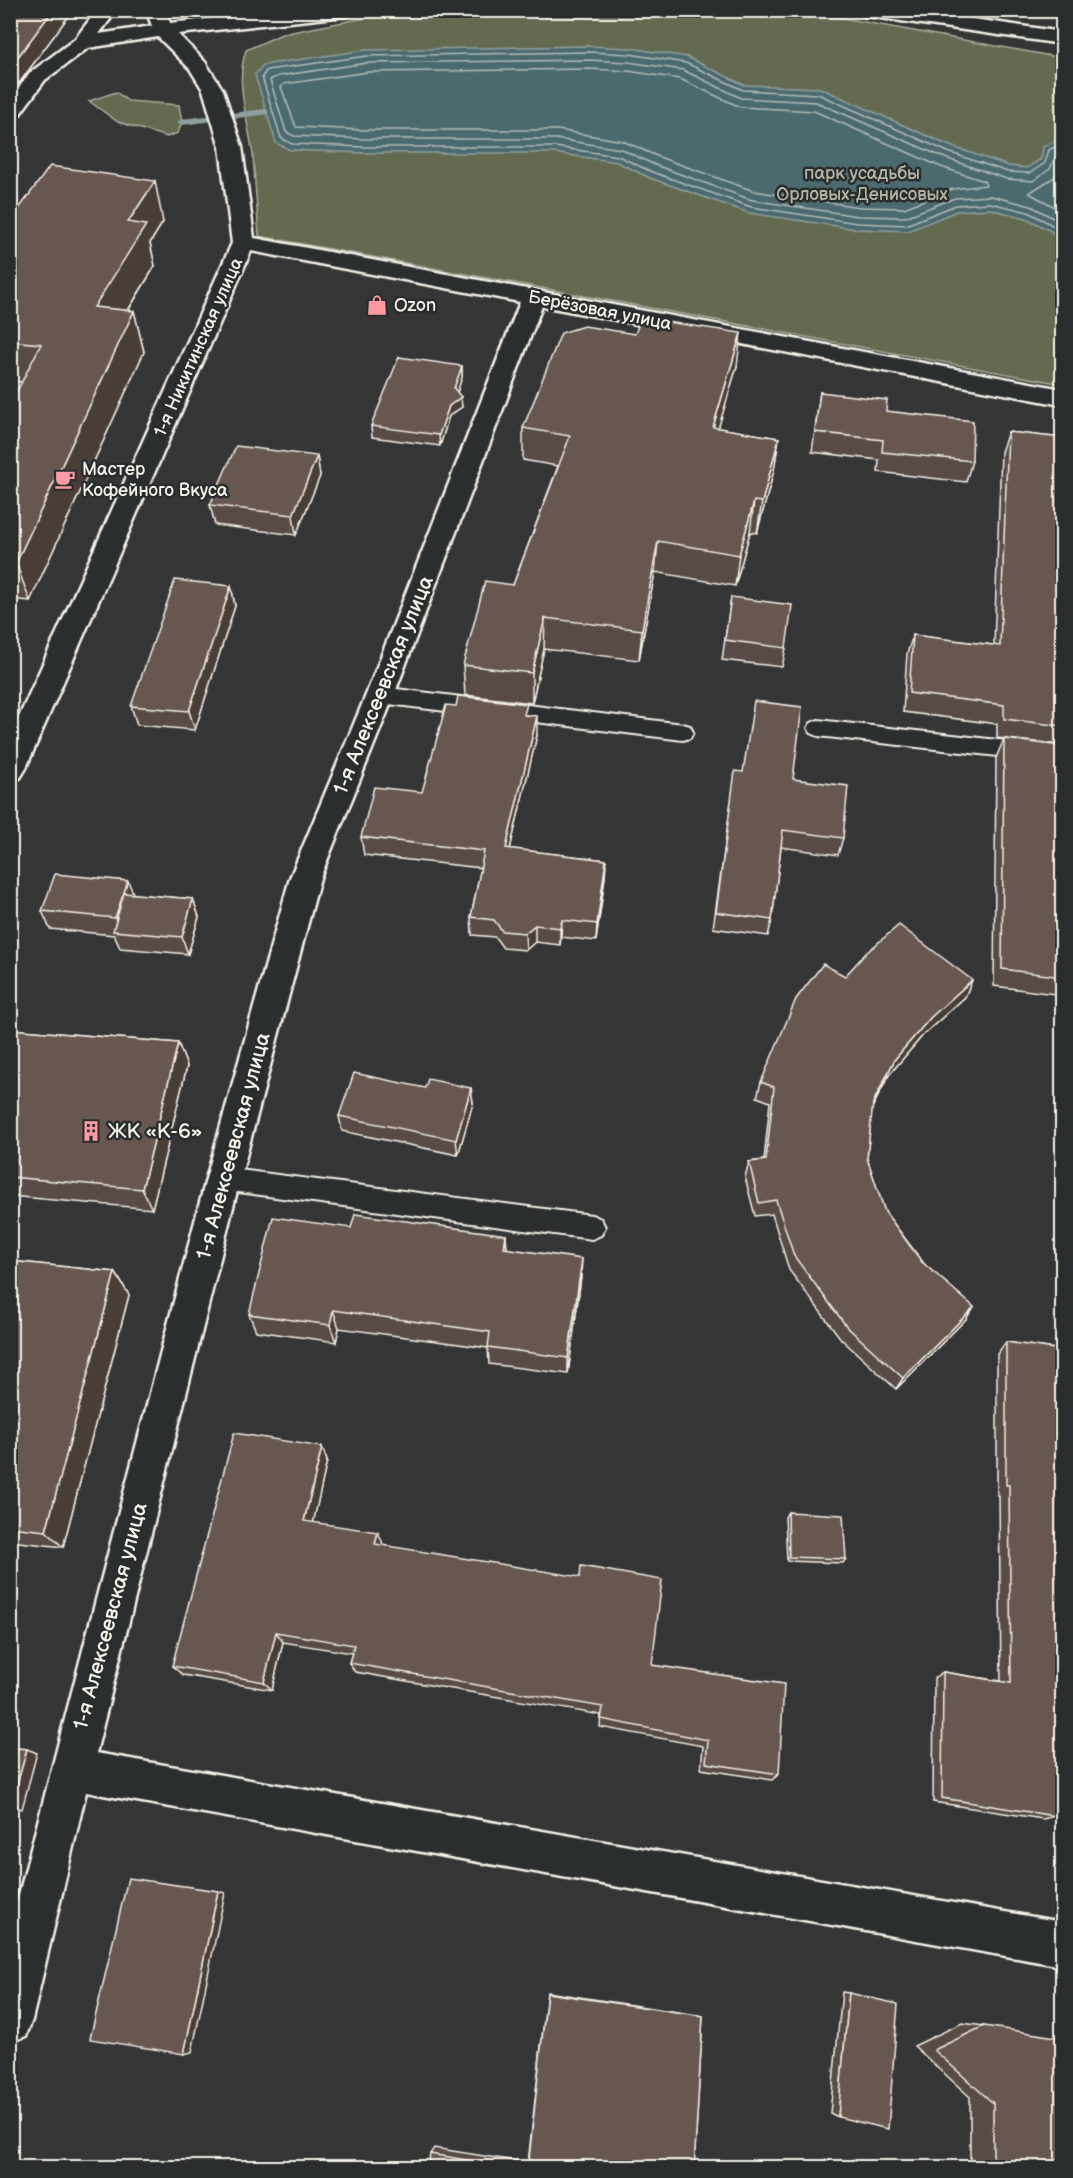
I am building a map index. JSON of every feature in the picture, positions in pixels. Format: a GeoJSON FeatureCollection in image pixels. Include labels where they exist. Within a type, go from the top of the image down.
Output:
{"type":"FeatureCollection","features":[{"type":"Feature","properties":{"kind":"street"},"geometry":{"type":"LineString","coordinates":[[10,114],[38,76],[82,44],[108,10]]}},
{"type":"Feature","properties":{"kind":"street"},"geometry":{"type":"LineString","coordinates":[[156,10],[164,30]]}},
{"type":"Feature","properties":{"kind":"street"},"geometry":{"type":"LineString","coordinates":[[82,44],[164,30],[346,10]]}},
{"type":"Feature","properties":{"kind":"street"},"geometry":{"type":"LineString","coordinates":[[866,10],[1062,36]]}},
{"type":"Feature","properties":{"kind":"street","name":"1-я Никитинская улица"},"geometry":{"type":"LineString","coordinates":[[10,770],[243,243],[231,147],[213,90],[198,66],[164,30]]}},
{"type":"Feature","properties":{"kind":"street","name":"Берёзовая улица"},"geometry":{"type":"LineString","coordinates":[[243,243],[1062,397]]}},
{"type":"Feature","properties":{"kind":"street","name":"1-я Алексеевская улица"},"geometry":{"type":"LineString","coordinates":[[10,2020],[70,1769],[223,1179],[305,878],[380,695],[534,297]]}},
{"type":"Feature","properties":{"kind":"street"},"geometry":{"type":"LineString","coordinates":[[70,1769],[1062,1944]]}},
{"type":"Feature","properties":{"kind":"lane"},"geometry":{"type":"LineString","coordinates":[[380,695],[683,732]]}},
{"type":"Feature","properties":{"kind":"lane"},"geometry":{"type":"LineString","coordinates":[[818,728],[1062,755]]}},
{"type":"Feature","properties":{"kind":"lane"},"geometry":{"type":"LineString","coordinates":[[223,1179],[592,1227]]}},
{"type":"Feature","properties":{"kind":"green space","name":"парк усадьбы Орловых-Денисовых"},"geometry":{"type":"Polygon","coordinates":[[[431,10],[804,11],[1062,58],[1062,384],[259,236],[253,156],[243,103],[241,76],[246,50],[282,34],[359,19],[431,10]]]}},
{"type":"Feature","properties":{"kind":"green space"},"geometry":{"type":"Polygon","coordinates":[[[116,92],[128,101],[179,105],[182,122],[178,133],[167,137],[118,122],[89,101],[116,92]]]}},
{"type":"Feature","properties":{"kind":"water"},"geometry":{"type":"Polygon","coordinates":[[[588,46],[630,48],[687,57],[744,85],[820,88],[950,146],[1009,166],[1027,168],[1041,159],[1043,147],[1062,137],[1062,248],[1051,231],[1026,218],[990,209],[957,211],[908,231],[857,229],[749,213],[650,178],[617,162],[554,153],[364,153],[290,150],[276,143],[255,75],[263,65],[366,50],[588,46]]]}},
{"type":"Feature","properties":{"kind":"building"},"geometry":{"type":"Polygon","coordinates":[[[14,10],[53,10],[11,66],[10,16],[14,10]]]}},
{"type":"Feature","properties":{"kind":"building"},"geometry":{"type":"Polygon","coordinates":[[[50,166],[155,181],[128,222],[146,225],[94,307],[134,311],[16,563],[10,562],[10,405],[41,344],[10,341],[10,221],[50,166]]]}},
{"type":"Feature","properties":{"kind":"building"},"geometry":{"type":"Polygon","coordinates":[[[641,318],[741,333],[713,427],[779,438],[762,502],[754,501],[739,555],[658,541],[642,630],[545,618],[532,673],[463,665],[485,581],[513,585],[570,436],[523,428],[561,333],[584,326],[635,334],[641,318]]]}},
{"type":"Feature","properties":{"kind":"building"},"geometry":{"type":"Polygon","coordinates":[[[399,357],[462,366],[454,388],[461,397],[449,406],[439,435],[371,426],[399,357]]]}},
{"type":"Feature","properties":{"kind":"building"},"geometry":{"type":"Polygon","coordinates":[[[820,392],[887,400],[886,411],[973,421],[972,461],[882,452],[883,440],[815,432],[820,392]]]}},
{"type":"Feature","properties":{"kind":"building"},"geometry":{"type":"Polygon","coordinates":[[[1008,432],[1062,438],[1062,726],[1004,719],[1004,705],[909,693],[913,635],[1000,646],[1008,432]]]}},
{"type":"Feature","properties":{"kind":"building"},"geometry":{"type":"Polygon","coordinates":[[[236,446],[317,456],[293,515],[210,505],[236,446]]]}},
{"type":"Feature","properties":{"kind":"building"},"geometry":{"type":"Polygon","coordinates":[[[175,580],[231,586],[189,711],[131,706],[175,580]]]}},
{"type":"Feature","properties":{"kind":"building"},"geometry":{"type":"Polygon","coordinates":[[[731,597],[792,605],[786,648],[725,640],[731,597]]]}},
{"type":"Feature","properties":{"kind":"building"},"geometry":{"type":"Polygon","coordinates":[[[458,696],[527,704],[524,715],[537,716],[506,848],[606,860],[597,924],[562,920],[560,928],[535,925],[525,933],[502,931],[494,920],[471,917],[484,851],[361,837],[374,787],[422,792],[446,705],[456,706],[458,696]]]}},
{"type":"Feature","properties":{"kind":"building"},"geometry":{"type":"Polygon","coordinates":[[[754,701],[802,707],[793,779],[848,786],[843,838],[783,830],[772,920],[716,912],[735,771],[743,772],[754,701]]]}},
{"type":"Feature","properties":{"kind":"building"},"geometry":{"type":"Polygon","coordinates":[[[1004,739],[1062,746],[1062,977],[1002,969],[1004,739]]]}},
{"type":"Feature","properties":{"kind":"building"},"geometry":{"type":"Polygon","coordinates":[[[55,874],[128,881],[115,918],[42,911],[55,874]]]}},
{"type":"Feature","properties":{"kind":"building"},"geometry":{"type":"Polygon","coordinates":[[[124,893],[193,899],[182,937],[113,931],[124,893]]]}},
{"type":"Feature","properties":{"kind":"building"},"geometry":{"type":"Polygon","coordinates":[[[899,925],[972,980],[931,1017],[895,1059],[873,1103],[867,1158],[885,1212],[922,1262],[974,1307],[903,1378],[847,1327],[794,1256],[776,1200],[759,1203],[749,1162],[766,1160],[774,1087],[761,1082],[796,999],[823,964],[845,976],[866,953],[899,925]]]}},
{"type":"Feature","properties":{"kind":"building","name":"ЖК «К-6»"},"geometry":{"type":"Polygon","coordinates":[[[10,1029],[178,1043],[142,1189],[10,1177],[10,1029]]]}},
{"type":"Feature","properties":{"kind":"building"},"geometry":{"type":"Polygon","coordinates":[[[354,1073],[425,1088],[428,1079],[471,1088],[456,1140],[339,1116],[354,1073]]]}},
{"type":"Feature","properties":{"kind":"building"},"geometry":{"type":"Polygon","coordinates":[[[355,1214],[506,1235],[504,1248],[582,1259],[568,1358],[488,1347],[490,1332],[333,1310],[330,1325],[249,1314],[273,1217],[351,1228],[355,1214]]]}},
{"type":"Feature","properties":{"kind":"building"},"geometry":{"type":"Polygon","coordinates":[[[10,1261],[115,1272],[46,1531],[10,1527],[10,1261]]]}},
{"type":"Feature","properties":{"kind":"building"},"geometry":{"type":"Polygon","coordinates":[[[1006,1342],[1062,1350],[1062,1786],[1054,1785],[1055,1816],[942,1798],[943,1672],[1011,1683],[1009,1485],[1006,1485],[1006,1342]]]}},
{"type":"Feature","properties":{"kind":"building"},"geometry":{"type":"Polygon","coordinates":[[[234,1433],[322,1447],[304,1521],[378,1532],[375,1544],[580,1577],[581,1566],[662,1580],[652,1665],[784,1684],[779,1774],[706,1763],[708,1740],[601,1719],[603,1707],[349,1663],[354,1645],[276,1632],[264,1682],[172,1666],[234,1433]]]}},
{"type":"Feature","properties":{"kind":"building"},"geometry":{"type":"Polygon","coordinates":[[[788,1512],[843,1515],[846,1559],[789,1557],[788,1512]]]}},
{"type":"Feature","properties":{"kind":"building"},"geometry":{"type":"Polygon","coordinates":[[[10,1747],[27,1749],[11,1806],[10,1806],[10,1747]]]}},
{"type":"Feature","properties":{"kind":"building"},"geometry":{"type":"Polygon","coordinates":[[[128,1878],[218,1891],[184,2054],[90,2039],[128,1878]]]}},
{"type":"Feature","properties":{"kind":"building"},"geometry":{"type":"Polygon","coordinates":[[[547,1993],[703,2016],[694,2168],[528,2168],[547,1993]]]}},
{"type":"Feature","properties":{"kind":"building"},"geometry":{"type":"Polygon","coordinates":[[[849,1993],[898,2004],[888,2129],[838,2117],[849,1993]]]}},
{"type":"Feature","properties":{"kind":"building"},"geometry":{"type":"Polygon","coordinates":[[[984,2026],[1062,2038],[1062,2168],[993,2168],[993,2103],[934,2050],[984,2026]]]}},
{"type":"Feature","properties":{"kind":"building"},"geometry":{"type":"Polygon","coordinates":[[[430,2154],[516,2168],[428,2168],[430,2154]]]}},
{"type":"Feature","properties":{"kind":"waterway"},"geometry":{"type":"LineString","coordinates":[[182,122],[265,112]]}},
{"type":"Feature","properties":{"kind":"place","name":"Ozon"},"geometry":{"type":"Point","coordinates":[377,305]}},
{"type":"Feature","properties":{"kind":"place","name":"Мастер Кофейного Вкуса"},"geometry":{"type":"Point","coordinates":[65,479]}},
{"type":"Feature","properties":{"kind":"place","name":"ЖК «К-6»"},"geometry":{"type":"Point","coordinates":[91,1131]}}]}
